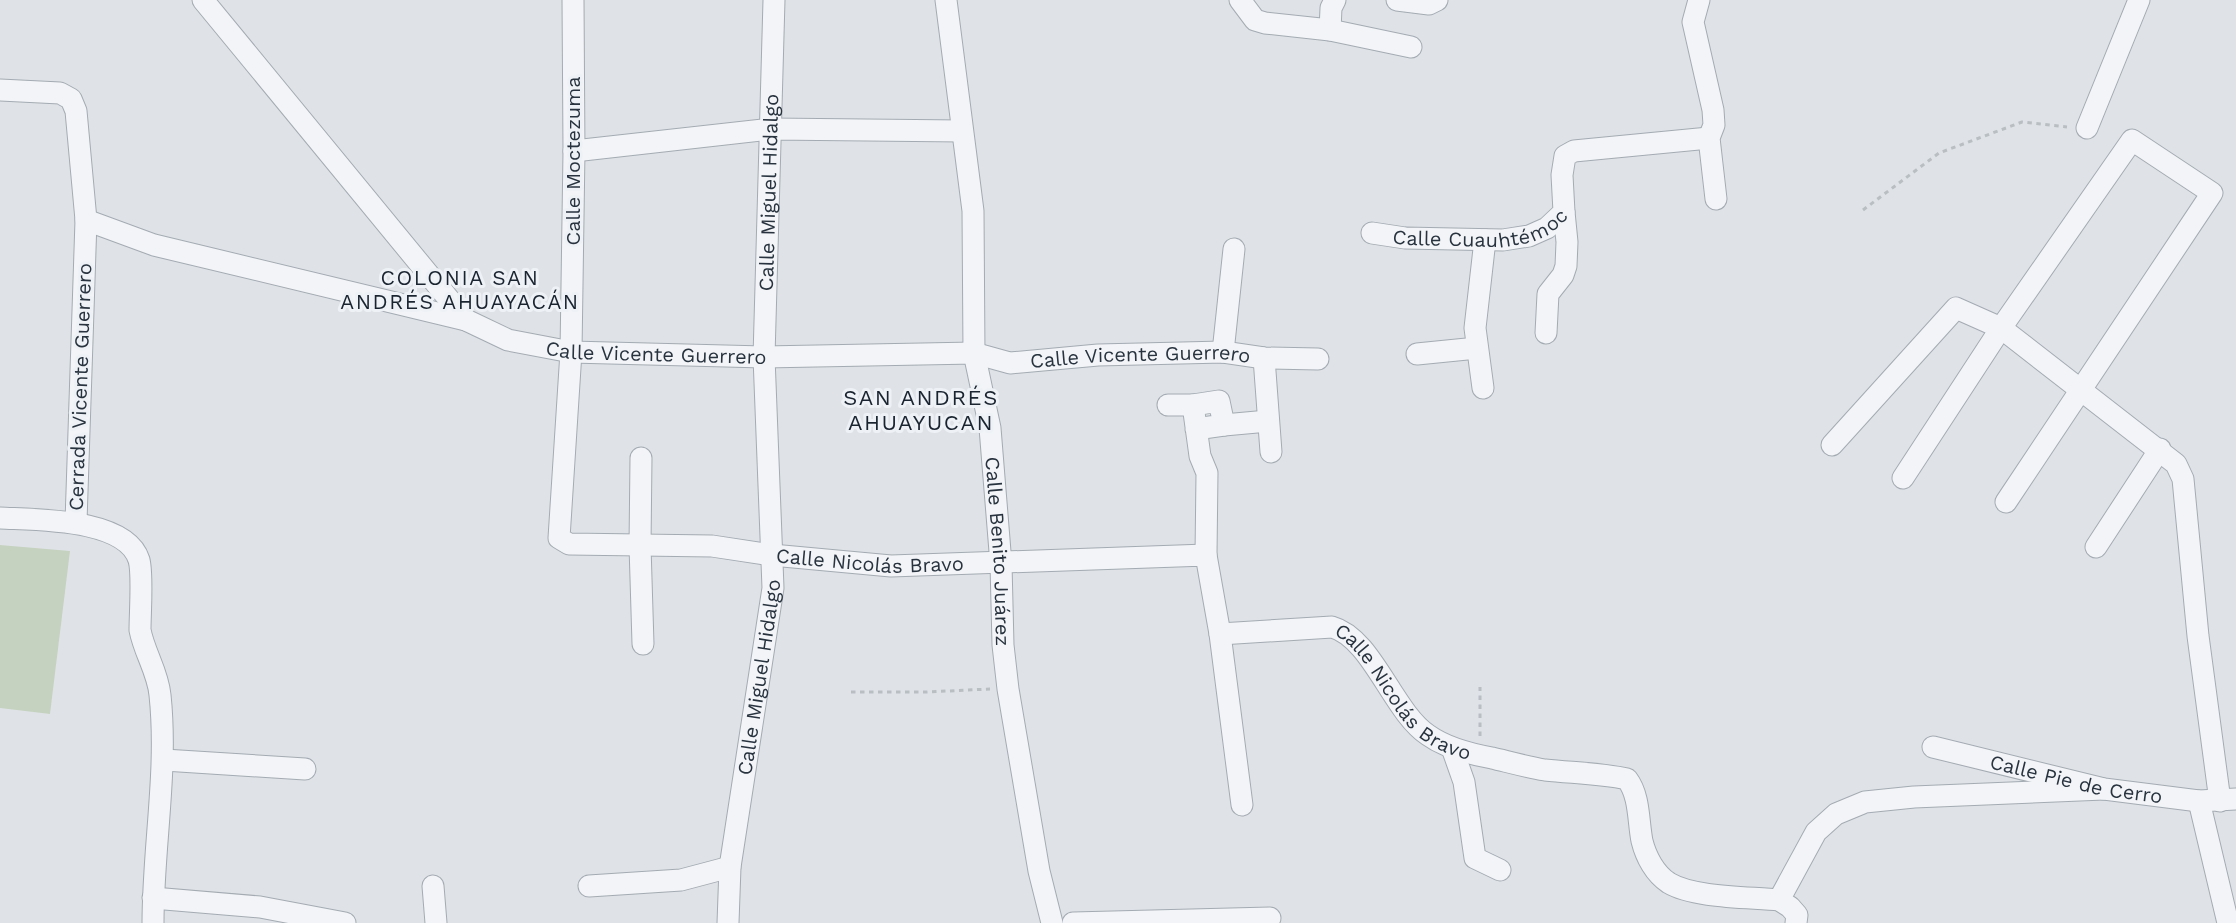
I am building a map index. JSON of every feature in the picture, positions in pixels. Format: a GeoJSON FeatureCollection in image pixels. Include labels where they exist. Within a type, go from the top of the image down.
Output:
{"type":"FeatureCollection","features":[{"type":"Feature","properties":{"kind":"street","name":"Calle Vicente Guerrero"},"geometry":{"type":"LineString","coordinates":[[204,0],[466,320],[508,340],[571,352],[764,357],[974,353],[1010,363],[1098,355],[1223,352],[1264,358],[1318,359]]}},
{"type":"Feature","properties":{"kind":"street","name":"Calle Moctezuma"},"geometry":{"type":"LineString","coordinates":[[559,538],[571,352],[574,151],[573,0]]}},
{"type":"Feature","properties":{"kind":"street","name":"Calle Miguel Hidalgo"},"geometry":{"type":"LineString","coordinates":[[728,923],[730,867],[771,610],[772,555],[764,357],[774,0]]}},
{"type":"Feature","properties":{"kind":"street","name":"Calle Benito Juárez"},"geometry":{"type":"LineString","coordinates":[[946,0],[973,211],[974,353],[990,428],[1001,564],[1003,645],[1008,689],[1039,871],[1052,923]]}},
{"type":"Feature","properties":{"kind":"street"},"geometry":{"type":"LineString","coordinates":[[1240,0],[1255,20],[1265,23],[1330,30],[1411,47]]}},
{"type":"Feature","properties":{"kind":"street"},"geometry":{"type":"LineString","coordinates":[[1330,30],[1331,8],[1335,0]]}},
{"type":"Feature","properties":{"kind":"street"},"geometry":{"type":"LineString","coordinates":[[1397,0],[1429,4],[1437,0]]}},
{"type":"Feature","properties":{"kind":"street"},"geometry":{"type":"LineString","coordinates":[[1699,0],[1693,22],[1713,110],[1714,125],[1709,138],[1716,199]]}},
{"type":"Feature","properties":{"kind":"street"},"geometry":{"type":"LineString","coordinates":[[2087,128],[2139,0]]}},
{"type":"Feature","properties":{"kind":"street","name":"Cerrada Vicente Guerrero"},"geometry":{"type":"LineString","coordinates":[[0,90],[60,93],[71,99],[76,111],[86,220],[76,522],[124,540],[133,548],[139,562],[140,630],[160,693],[164,760],[153,923]]}},
{"type":"Feature","properties":{"kind":"street"},"geometry":{"type":"LineString","coordinates":[[574,151],[771,129],[962,131]]}},
{"type":"Feature","properties":{"kind":"street","name":"Calle Cuauhtémoc"},"geometry":{"type":"LineString","coordinates":[[1372,233],[1405,238],[1485,240],[1529,236],[1547,228],[1564,212],[1562,175],[1565,156],[1574,151],[1709,138]]}},
{"type":"Feature","properties":{"kind":"street"},"geometry":{"type":"LineString","coordinates":[[1903,478],[2001,328],[2132,140],[2212,193],[2006,502]]}},
{"type":"Feature","properties":{"kind":"street"},"geometry":{"type":"LineString","coordinates":[[1546,333],[1548,294],[1563,275],[1566,266],[1567,242],[1564,212]]}},
{"type":"Feature","properties":{"kind":"street"},"geometry":{"type":"LineString","coordinates":[[86,220],[154,245],[466,320]]}},
{"type":"Feature","properties":{"kind":"street"},"geometry":{"type":"LineString","coordinates":[[1483,388],[1476,328],[1485,240]]}},
{"type":"Feature","properties":{"kind":"street"},"geometry":{"type":"LineString","coordinates":[[1223,352],[1234,249]]}},
{"type":"Feature","properties":{"kind":"street"},"geometry":{"type":"LineString","coordinates":[[1832,445],[1956,308],[2001,328],[2160,449],[2176,464],[2183,479],[2198,636],[2218,800],[2228,923]]}},
{"type":"Feature","properties":{"kind":"street"},"geometry":{"type":"LineString","coordinates":[[1417,354],[1477,348]]}},
{"type":"Feature","properties":{"kind":"street"},"geometry":{"type":"LineString","coordinates":[[1264,358],[1271,452]]}},
{"type":"Feature","properties":{"kind":"street"},"geometry":{"type":"LineString","coordinates":[[1168,405],[1193,405],[1219,401],[1224,425]]}},
{"type":"Feature","properties":{"kind":"street"},"geometry":{"type":"LineString","coordinates":[[1193,405],[1200,456],[1207,473],[1206,555],[1220,634],[1242,805]]}},
{"type":"Feature","properties":{"kind":"street"},"geometry":{"type":"LineString","coordinates":[[1196,429],[1268,421]]}},
{"type":"Feature","properties":{"kind":"street"},"geometry":{"type":"LineString","coordinates":[[2096,548],[2160,449]]}},
{"type":"Feature","properties":{"kind":"street"},"geometry":{"type":"LineString","coordinates":[[641,458],[640,546],[643,644]]}},
{"type":"Feature","properties":{"kind":"street"},"geometry":{"type":"LineString","coordinates":[[0,518],[76,522]]}},
{"type":"Feature","properties":{"kind":"street","name":"Calle Nicolás Bravo"},"geometry":{"type":"LineString","coordinates":[[559,538],[569,544],[712,546],[772,555],[891,566],[1001,564],[1206,555]]}},
{"type":"Feature","properties":{"kind":"street","name":"Calle Nicolás Bravo"},"geometry":{"type":"LineString","coordinates":[[1220,634],[1332,627],[1344,631],[1356,642],[1409,715],[1426,734],[1452,748],[1480,756],[1544,770],[1627,779],[1633,787],[1643,843],[1653,867],[1669,883],[1691,892],[1779,900]]}},
{"type":"Feature","properties":{"kind":"street","name":"Calle Pie de Cerro"},"geometry":{"type":"LineString","coordinates":[[1933,747],[2104,789],[2218,800]]}},
{"type":"Feature","properties":{"kind":"street"},"geometry":{"type":"LineString","coordinates":[[1452,748],[1464,782],[1475,858],[1500,870]]}},
{"type":"Feature","properties":{"kind":"street"},"geometry":{"type":"LineString","coordinates":[[164,760],[305,769]]}},
{"type":"Feature","properties":{"kind":"street"},"geometry":{"type":"LineString","coordinates":[[1796,923],[1797,915],[1779,900],[1816,832],[1836,814],[1865,802],[1914,797],[2104,789]]}},
{"type":"Feature","properties":{"kind":"street"},"geometry":{"type":"LineString","coordinates":[[588,886],[681,880],[730,867]]}},
{"type":"Feature","properties":{"kind":"street"},"geometry":{"type":"LineString","coordinates":[[434,886],[436,923]]}},
{"type":"Feature","properties":{"kind":"street"},"geometry":{"type":"LineString","coordinates":[[153,898],[260,907],[345,923]]}},
{"type":"Feature","properties":{"kind":"street"},"geometry":{"type":"LineString","coordinates":[[1073,923],[1269,918]]}},
{"type":"Feature","properties":{"kind":"path"},"geometry":{"type":"LineString","coordinates":[[1863,210],[1939,153],[2022,122],[2087,128]]}},
{"type":"Feature","properties":{"kind":"path"},"geometry":{"type":"LineString","coordinates":[[1480,687],[1480,756]]}},
{"type":"Feature","properties":{"kind":"path"},"geometry":{"type":"LineString","coordinates":[[851,692],[1008,689]]}},
{"type":"Feature","properties":{"kind":"green space"},"geometry":{"type":"Polygon","coordinates":[[[0,545],[70,551],[50,714],[0,708],[0,545]]]}},
{"type":"Feature","properties":{"kind":"district","name":"COLONIA SAN ANDRÉS AHUAYACÁN"},"geometry":{"type":"Point","coordinates":[460,290]}},
{"type":"Feature","properties":{"kind":"district","name":"SAN ANDRÉS AHUAYUCAN"},"geometry":{"type":"Point","coordinates":[921,410]}}]}
